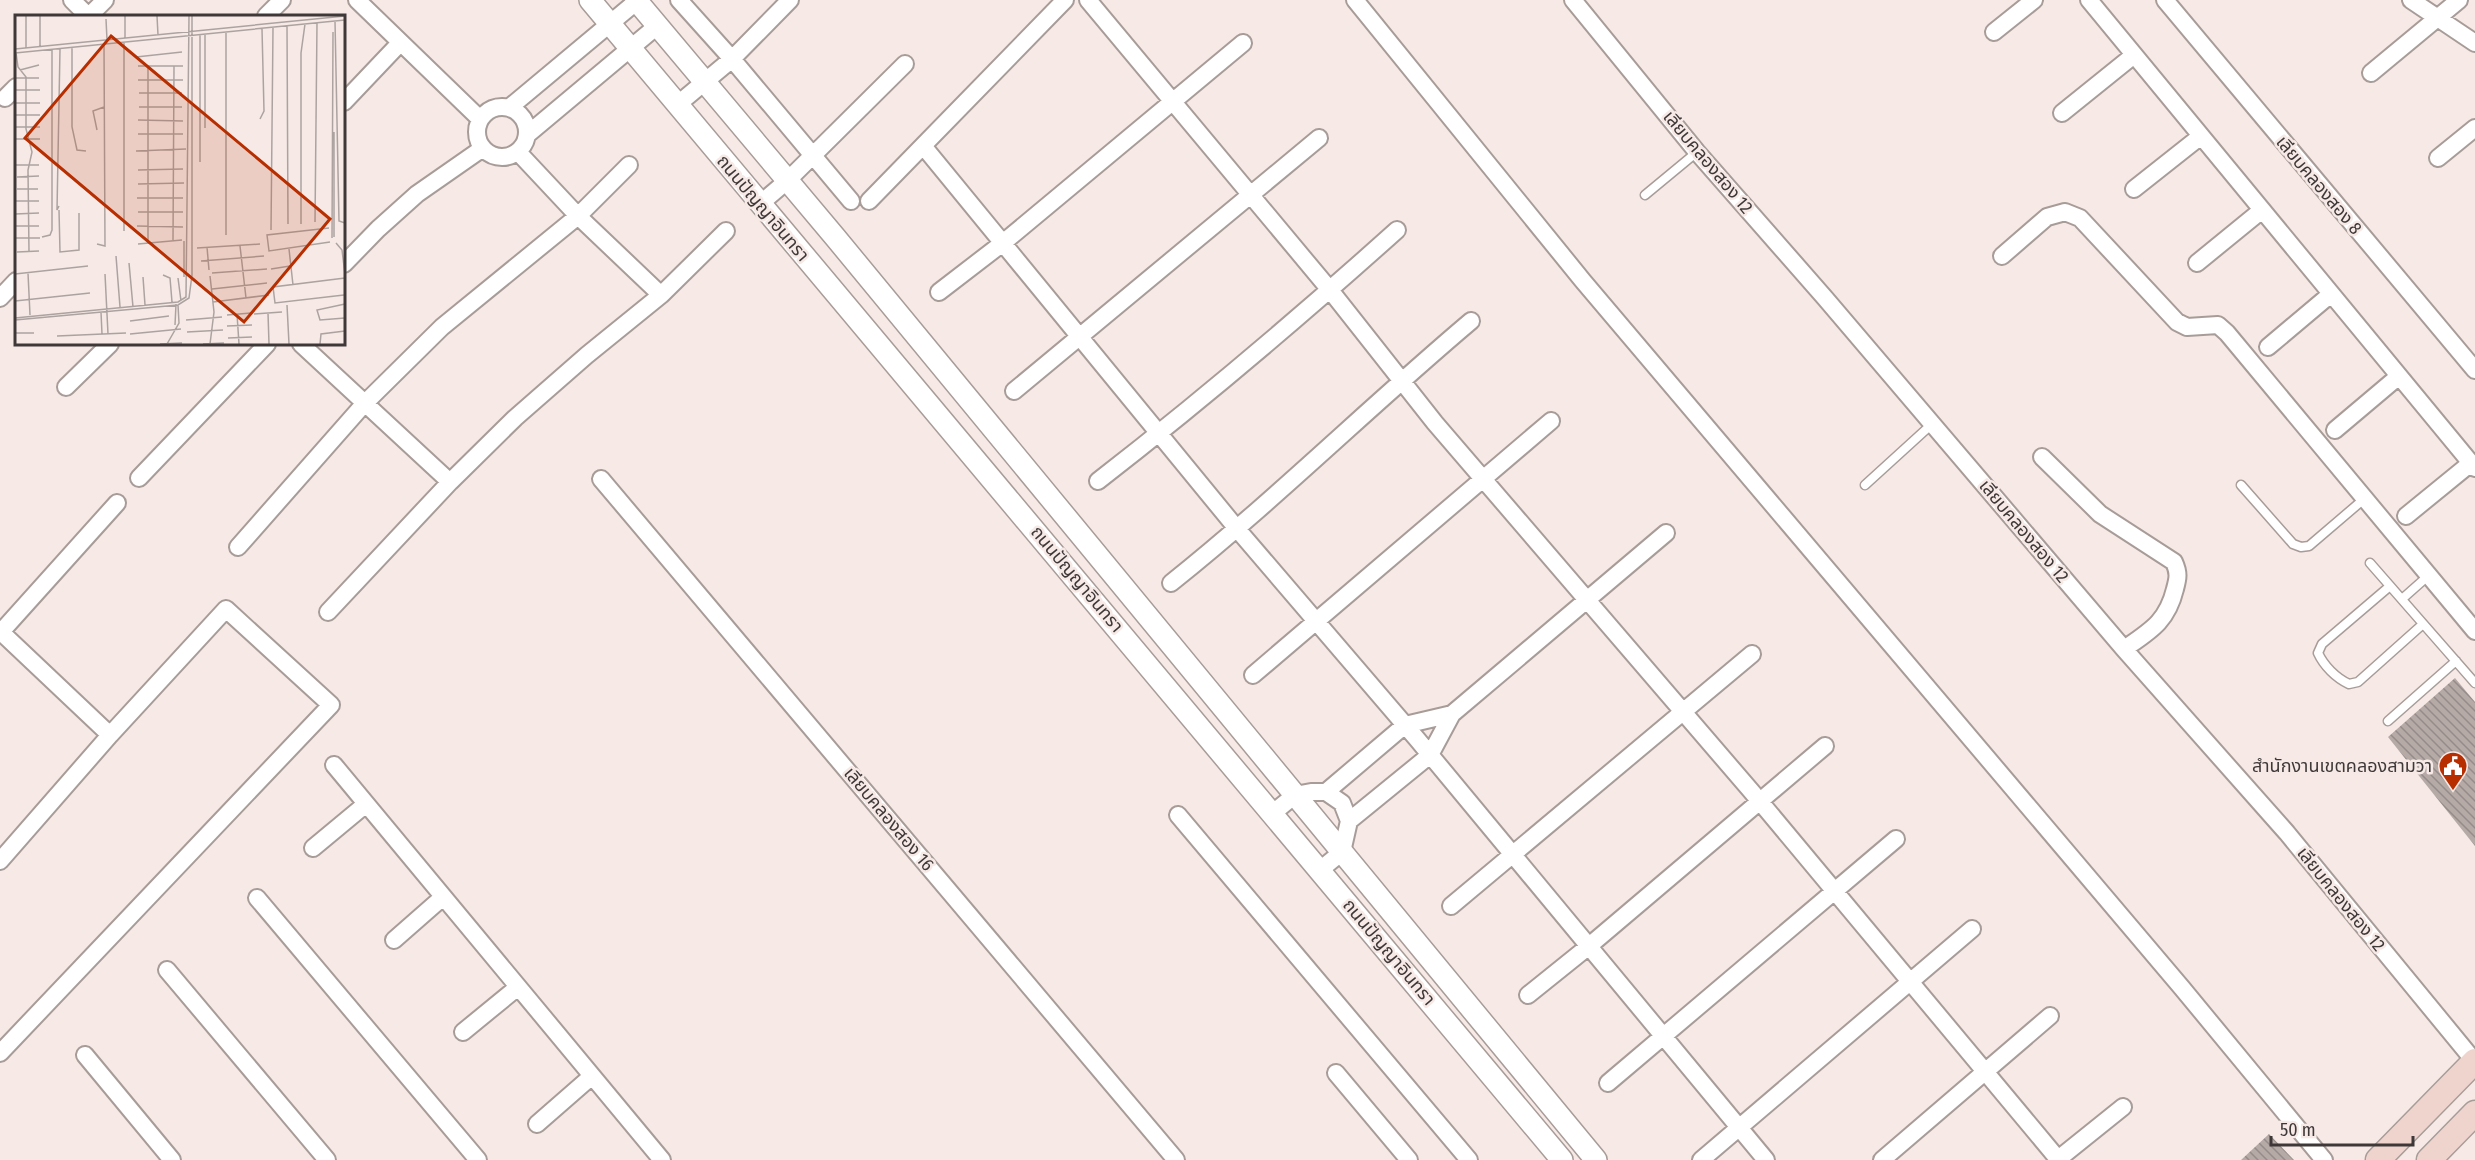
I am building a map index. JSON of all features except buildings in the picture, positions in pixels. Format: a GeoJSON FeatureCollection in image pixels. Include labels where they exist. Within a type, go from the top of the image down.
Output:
{"type":"FeatureCollection","features":[{"type":"Feature","properties":{"kind":"main road"},"geometry":{"type":"LineString","coordinates":[[2385,1158],[2475,1062]]}},
{"type":"Feature","properties":{"kind":"main road"},"geometry":{"type":"LineString","coordinates":[[2429,1160],[2475,1113]]}},
{"type":"Feature","properties":{"kind":"street"},"geometry":{"type":"LineString","coordinates":[[72,0],[87,15]]}},
{"type":"Feature","properties":{"kind":"street"},"geometry":{"type":"LineString","coordinates":[[89,15],[105,0]]}},
{"type":"Feature","properties":{"kind":"street"},"geometry":{"type":"LineString","coordinates":[[267,15],[282,0]]}},
{"type":"Feature","properties":{"kind":"street"},"geometry":{"type":"LineString","coordinates":[[357,0],[480,119]]}},
{"type":"Feature","properties":{"kind":"street","name":"ถนนปัญญาอินทรา"},"geometry":{"type":"LineString","coordinates":[[590,0],[1562,1160]]}},
{"type":"Feature","properties":{"kind":"street"},"geometry":{"type":"LineString","coordinates":[[679,0],[732,59],[851,201]]}},
{"type":"Feature","properties":{"kind":"street"},"geometry":{"type":"LineString","coordinates":[[677,105],[732,59],[790,0]]}},
{"type":"Feature","properties":{"kind":"street"},"geometry":{"type":"LineString","coordinates":[[869,201],[1065,0]]}},
{"type":"Feature","properties":{"kind":"street"},"geometry":{"type":"LineString","coordinates":[[1088,0],[1330,290],[1401,380],[1759,801],[2058,1160],[2123,1107]]}},
{"type":"Feature","properties":{"kind":"street"},"geometry":{"type":"LineString","coordinates":[[1355,0],[1576,272],[2182,988],[2324,1160]]}},
{"type":"Feature","properties":{"kind":"street","name":"เลียบคลองสอง 12"},"geometry":{"type":"LineString","coordinates":[[1573,0],[1697,152],[2124,649],[2286,833],[2475,1062]]}},
{"type":"Feature","properties":{"kind":"street"},"geometry":{"type":"LineString","coordinates":[[1994,32],[2034,0]]}},
{"type":"Feature","properties":{"kind":"street"},"geometry":{"type":"LineString","coordinates":[[2089,0],[2473,465],[2406,516]]}},
{"type":"Feature","properties":{"kind":"street","name":"เลียบคลองสอง 8"},"geometry":{"type":"LineString","coordinates":[[2165,0],[2475,370]]}},
{"type":"Feature","properties":{"kind":"street"},"geometry":{"type":"LineString","coordinates":[[2411,0],[2475,43]]}},
{"type":"Feature","properties":{"kind":"street"},"geometry":{"type":"LineString","coordinates":[[2371,73],[2459,0]]}},
{"type":"Feature","properties":{"kind":"street"},"geometry":{"type":"LineString","coordinates":[[510,107],[524,117],[528,134],[525,144],[518,152],[506,157],[494,156],[483,148],[477,134],[480,119],[493,108],[510,107],[636,1]]}},
{"type":"Feature","properties":{"kind":"street","name":"ถนนปัญญาอินทรา"},"geometry":{"type":"LineString","coordinates":[[636,1],[788,180],[1596,1160]]}},
{"type":"Feature","properties":{"kind":"street"},"geometry":{"type":"LineString","coordinates":[[528,134],[657,26]]}},
{"type":"Feature","properties":{"kind":"street"},"geometry":{"type":"LineString","coordinates":[[345,101],[400,43]]}},
{"type":"Feature","properties":{"kind":"street"},"geometry":{"type":"LineString","coordinates":[[939,292],[1004,242],[1243,43]]}},
{"type":"Feature","properties":{"kind":"street"},"geometry":{"type":"LineString","coordinates":[[2062,113],[2134,55]]}},
{"type":"Feature","properties":{"kind":"street"},"geometry":{"type":"LineString","coordinates":[[760,204],[788,180],[905,64]]}},
{"type":"Feature","properties":{"kind":"street"},"geometry":{"type":"LineString","coordinates":[[2438,158],[2475,128]]}},
{"type":"Feature","properties":{"kind":"street"},"geometry":{"type":"LineString","coordinates":[[2134,189],[2201,136]]}},
{"type":"Feature","properties":{"kind":"street"},"geometry":{"type":"LineString","coordinates":[[1014,391],[1319,138]]}},
{"type":"Feature","properties":{"kind":"street"},"geometry":{"type":"LineString","coordinates":[[924,147],[1238,530],[1405,725],[1766,1160]]}},
{"type":"Feature","properties":{"kind":"street"},"geometry":{"type":"LineString","coordinates":[[345,263],[378,228],[417,194],[483,148]]}},
{"type":"Feature","properties":{"kind":"street"},"geometry":{"type":"LineString","coordinates":[[518,152],[578,216],[661,295]]}},
{"type":"Feature","properties":{"kind":"street"},"geometry":{"type":"LineString","coordinates":[[238,547],[364,404],[463,308],[578,216],[629,165]]}},
{"type":"Feature","properties":{"kind":"street"},"geometry":{"type":"LineString","coordinates":[[2197,263],[2262,210]]}},
{"type":"Feature","properties":{"kind":"street"},"geometry":{"type":"LineString","coordinates":[[2002,256],[2047,217],[2065,212],[2080,218],[2177,322],[2187,327],[2218,325],[2475,631]]}},
{"type":"Feature","properties":{"kind":"street"},"geometry":{"type":"LineString","coordinates":[[1098,481],[1330,290],[1397,230]]}},
{"type":"Feature","properties":{"kind":"street"},"geometry":{"type":"LineString","coordinates":[[328,612],[450,482],[537,398],[661,295],[726,231]]}},
{"type":"Feature","properties":{"kind":"street"},"geometry":{"type":"LineString","coordinates":[[0,298],[15,282]]}},
{"type":"Feature","properties":{"kind":"street"},"geometry":{"type":"LineString","coordinates":[[2268,347],[2331,294]]}},
{"type":"Feature","properties":{"kind":"street"},"geometry":{"type":"LineString","coordinates":[[1172,584],[1238,530],[1401,380],[1471,321]]}},
{"type":"Feature","properties":{"kind":"street"},"geometry":{"type":"LineString","coordinates":[[66,387],[109,345]]}},
{"type":"Feature","properties":{"kind":"street"},"geometry":{"type":"LineString","coordinates":[[138,478],[266,345]]}},
{"type":"Feature","properties":{"kind":"street"},"geometry":{"type":"LineString","coordinates":[[301,345],[450,482]]}},
{"type":"Feature","properties":{"kind":"street"},"geometry":{"type":"LineString","coordinates":[[2336,430],[2399,376]]}},
{"type":"Feature","properties":{"kind":"street"},"geometry":{"type":"LineString","coordinates":[[1253,675],[1551,421]]}},
{"type":"Feature","properties":{"kind":"street"},"geometry":{"type":"LineString","coordinates":[[2042,457],[2100,514],[2174,562],[2179,573],[2170,607],[2157,626],[2124,649]]}},
{"type":"Feature","properties":{"kind":"street","name":"เลียบคลองสอง 16"},"geometry":{"type":"LineString","coordinates":[[602,479],[1176,1160]]}},
{"type":"Feature","properties":{"kind":"street"},"geometry":{"type":"LineString","coordinates":[[110,735],[0,631],[117,503]]}},
{"type":"Feature","properties":{"kind":"street"},"geometry":{"type":"LineString","coordinates":[[1349,821],[1430,755],[1452,714],[1666,533]]}},
{"type":"Feature","properties":{"kind":"street"},"geometry":{"type":"LineString","coordinates":[[0,861],[110,735],[226,609],[331,705],[0,1053]]}},
{"type":"Feature","properties":{"kind":"street"},"geometry":{"type":"LineString","coordinates":[[1451,906],[1752,654]]}},
{"type":"Feature","properties":{"kind":"street"},"geometry":{"type":"LineString","coordinates":[[1273,813],[1294,795],[1326,792],[1405,725],[1452,714]]}},
{"type":"Feature","properties":{"kind":"street"},"geometry":{"type":"LineString","coordinates":[[1528,994],[1589,946],[1825,746]]}},
{"type":"Feature","properties":{"kind":"street"},"geometry":{"type":"LineString","coordinates":[[334,765],[662,1160]]}},
{"type":"Feature","properties":{"kind":"street"},"geometry":{"type":"LineString","coordinates":[[1320,870],[1342,852],[1349,821],[1342,803],[1326,792]]}},
{"type":"Feature","properties":{"kind":"street"},"geometry":{"type":"LineString","coordinates":[[313,848],[366,804]]}},
{"type":"Feature","properties":{"kind":"street"},"geometry":{"type":"LineString","coordinates":[[1178,815],[1469,1160]]}},
{"type":"Feature","properties":{"kind":"street"},"geometry":{"type":"LineString","coordinates":[[1608,1083],[1896,839]]}},
{"type":"Feature","properties":{"kind":"street"},"geometry":{"type":"LineString","coordinates":[[394,940],[443,897]]}},
{"type":"Feature","properties":{"kind":"street"},"geometry":{"type":"LineString","coordinates":[[257,898],[478,1160]]}},
{"type":"Feature","properties":{"kind":"street"},"geometry":{"type":"LineString","coordinates":[[1701,1160],[1972,929]]}},
{"type":"Feature","properties":{"kind":"street"},"geometry":{"type":"LineString","coordinates":[[167,970],[327,1160]]}},
{"type":"Feature","properties":{"kind":"street"},"geometry":{"type":"LineString","coordinates":[[463,1032],[518,987]]}},
{"type":"Feature","properties":{"kind":"street"},"geometry":{"type":"LineString","coordinates":[[1882,1160],[2050,1016]]}},
{"type":"Feature","properties":{"kind":"street"},"geometry":{"type":"LineString","coordinates":[[85,1055],[172,1160]]}},
{"type":"Feature","properties":{"kind":"street"},"geometry":{"type":"LineString","coordinates":[[1336,1073],[1409,1160]]}},
{"type":"Feature","properties":{"kind":"street"},"geometry":{"type":"LineString","coordinates":[[537,1124],[592,1076]]}},
{"type":"Feature","properties":{"kind":"lane"},"geometry":{"type":"LineString","coordinates":[[1645,195],[1697,152]]}},
{"type":"Feature","properties":{"kind":"lane"},"geometry":{"type":"LineString","coordinates":[[1865,485],[1932,424]]}},
{"type":"Feature","properties":{"kind":"lane"},"geometry":{"type":"LineString","coordinates":[[2241,486],[2293,544],[2301,547],[2308,546],[2364,499]]}},
{"type":"Feature","properties":{"kind":"lane"},"geometry":{"type":"LineString","coordinates":[[2370,563],[2475,683]]}},
{"type":"Feature","properties":{"kind":"lane"},"geometry":{"type":"LineString","coordinates":[[2402,599],[2428,576]]}},
{"type":"Feature","properties":{"kind":"lane"},"geometry":{"type":"LineString","coordinates":[[2390,586],[2322,644],[2318,653],[2321,660],[2340,680],[2349,684],[2358,682],[2423,624]]}},
{"type":"Feature","properties":{"kind":"lane"},"geometry":{"type":"LineString","coordinates":[[2388,721],[2456,661]]}},
{"type":"Feature","properties":{"kind":"place","name":"สำนักงานเขตคลองสามวา"},"geometry":{"type":"Point","coordinates":[2453,792]}}]}
